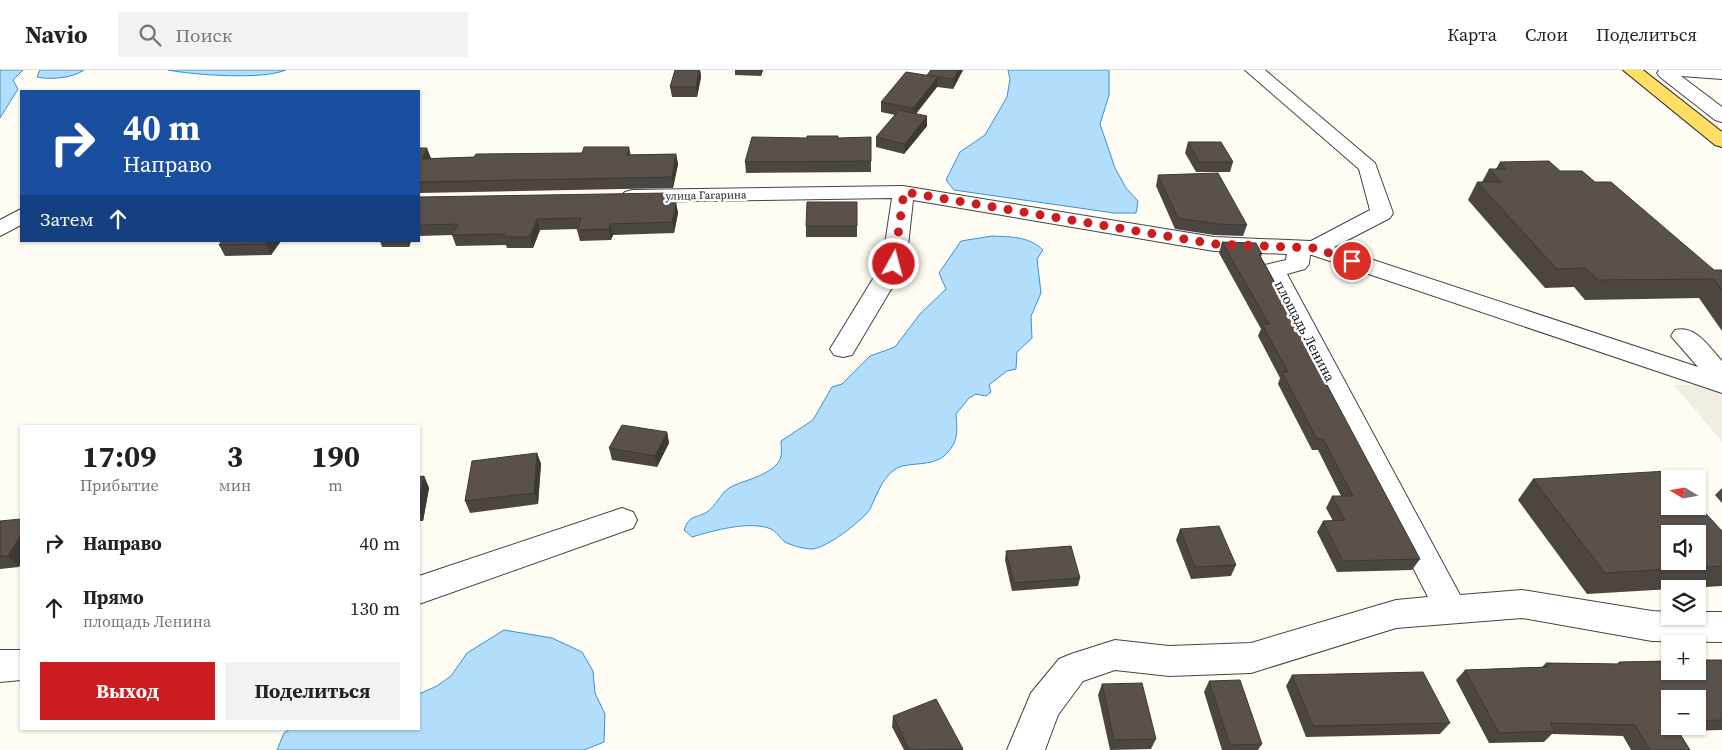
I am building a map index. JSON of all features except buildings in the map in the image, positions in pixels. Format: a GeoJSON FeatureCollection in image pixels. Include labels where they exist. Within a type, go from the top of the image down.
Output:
{"type":"FeatureCollection","features":[{"type":"Feature","properties":{"kind":"main road"},"geometry":{"type":"LineString","coordinates":[[1632,70],[1722,141]]}},
{"type":"Feature","properties":{"kind":"street"},"geometry":{"type":"LineString","coordinates":[[1254,70],[1368,167],[1382,213],[1307,248]]}},
{"type":"Feature","properties":{"kind":"street"},"geometry":{"type":"LineString","coordinates":[[1685,70],[1666,73],[1722,116]]}},
{"type":"Feature","properties":{"kind":"street"},"geometry":{"type":"LineString","coordinates":[[1689,70],[1722,74]]}},
{"type":"Feature","properties":{"kind":"street"},"geometry":{"type":"LineString","coordinates":[[843,348],[894,264],[904,192]]}},
{"type":"Feature","properties":{"kind":"street","name":"улица Гагарина"},"geometry":{"type":"LineString","coordinates":[[617,197],[904,192],[1214,244],[1307,248]]}},
{"type":"Feature","properties":{"kind":"street"},"geometry":{"type":"LineString","coordinates":[[0,229],[20,217]]}},
{"type":"Feature","properties":{"kind":"street"},"geometry":{"type":"LineString","coordinates":[[1307,248],[1722,384]]}},
{"type":"Feature","properties":{"kind":"street","name":"площадь Ленина"},"geometry":{"type":"LineString","coordinates":[[1307,248],[1297,264],[1273,270],[1452,611]]}},
{"type":"Feature","properties":{"kind":"street"},"geometry":{"type":"LineString","coordinates":[[1684,336],[1722,377]]}},
{"type":"Feature","properties":{"kind":"street"},"geometry":{"type":"LineString","coordinates":[[420,590],[622,520]]}},
{"type":"Feature","properties":{"kind":"street"},"geometry":{"type":"LineString","coordinates":[[1026,750],[1044,705],[1071,670],[1115,655],[1169,661],[1250,658],[1396,614],[1522,604],[1652,626],[1722,627]]}},
{"type":"Feature","properties":{"kind":"street"},"geometry":{"type":"LineString","coordinates":[[0,666],[20,665]]}},
{"type":"Feature","properties":{"kind":"shaded area"},"geometry":{"type":"Polygon","coordinates":[[[1722,384],[1722,442],[1674,385],[1722,384]]]}},
{"type":"Feature","properties":{"kind":"water"},"geometry":{"type":"Polygon","coordinates":[[[0,70],[23,70],[13,80],[18,89],[0,118],[0,70]]]}},
{"type":"Feature","properties":{"kind":"water"},"geometry":{"type":"Polygon","coordinates":[[[40,70],[84,70],[68,77],[49,78],[37,77],[40,70]]]}},
{"type":"Feature","properties":{"kind":"water"},"geometry":{"type":"Polygon","coordinates":[[[168,70],[286,70],[245,76],[194,74],[168,70]]]}},
{"type":"Feature","properties":{"kind":"water"},"geometry":{"type":"Polygon","coordinates":[[[1008,70],[1109,70],[1109,95],[1100,124],[1115,168],[1126,188],[1138,201],[1136,213],[1114,213],[954,190],[946,180],[960,152],[985,135],[1007,97],[1010,79],[1008,70]]]}},
{"type":"Feature","properties":{"kind":"water"},"geometry":{"type":"Polygon","coordinates":[[[992,236],[1025,240],[1038,245],[1043,250],[1037,259],[1041,293],[1031,316],[1032,338],[1017,352],[1016,369],[1007,371],[989,385],[991,392],[986,396],[976,394],[969,398],[956,414],[957,430],[954,444],[947,453],[935,461],[906,465],[894,470],[883,483],[866,514],[834,540],[818,548],[801,548],[790,544],[785,542],[773,530],[762,527],[731,527],[692,537],[684,530],[688,521],[707,512],[729,488],[773,468],[781,456],[781,441],[813,420],[832,387],[842,384],[870,356],[895,347],[920,314],[946,289],[939,273],[961,241],[992,236]]]}},
{"type":"Feature","properties":{"kind":"water"},"geometry":{"type":"Polygon","coordinates":[[[504,630],[552,638],[582,652],[593,671],[595,693],[605,714],[604,742],[584,750],[277,750],[284,733],[288,730],[420,730],[420,694],[437,686],[451,676],[467,653],[504,630]]]}},
{"type":"Feature","properties":{"kind":"route"},"geometry":{"type":"LineString","coordinates":[[894,264],[904,192],[1214,244],[1315,248],[1352,261]]}}]}
